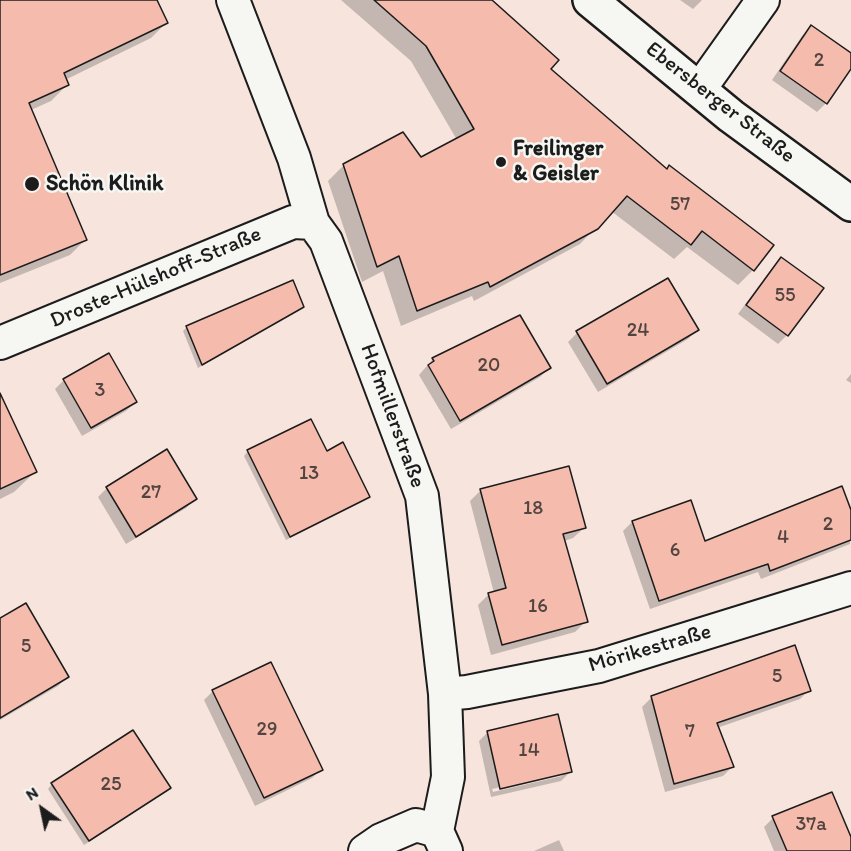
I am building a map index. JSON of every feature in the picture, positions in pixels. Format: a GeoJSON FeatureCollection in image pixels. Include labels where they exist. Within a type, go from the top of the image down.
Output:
{"type":"FeatureCollection","features":[{"type":"Feature","properties":{"kind":"street","name":"Hofmillerstraße"},"geometry":{"type":"LineString","coordinates":[[233,0],[294,158],[314,224],[326,241],[422,496],[445,694],[448,777],[441,841]]}},
{"type":"Feature","properties":{"kind":"street","name":"Ebersberger Straße"},"geometry":{"type":"LineString","coordinates":[[590,0],[731,116],[851,204]]}},
{"type":"Feature","properties":{"kind":"street"},"geometry":{"type":"LineString","coordinates":[[699,90],[764,0]]}},
{"type":"Feature","properties":{"kind":"street","name":"Droste-Hülshoff-Straße"},"geometry":{"type":"LineString","coordinates":[[0,343],[292,222],[314,224]]}},
{"type":"Feature","properties":{"kind":"street","name":"Mörikestraße"},"geometry":{"type":"LineString","coordinates":[[445,694],[599,666],[851,588]]}},
{"type":"Feature","properties":{"kind":"street"},"geometry":{"type":"LineString","coordinates":[[365,851],[381,840],[416,825],[441,841]]}},
{"type":"Feature","properties":{"kind":"building","name":"Schön Klinik"},"geometry":{"type":"Polygon","coordinates":[[[0,0],[157,0],[168,23],[64,73],[69,85],[29,103],[87,240],[0,275],[0,0]]]}},
{"type":"Feature","properties":{"kind":"building","name":"Freilinger & Geisler"},"geometry":{"type":"Polygon","coordinates":[[[374,0],[492,0],[559,60],[551,69],[667,169],[669,165],[774,245],[754,271],[702,231],[691,245],[627,196],[598,229],[490,287],[488,282],[417,311],[399,256],[377,267],[343,164],[403,132],[421,157],[474,129],[426,46],[374,0]]]}},
{"type":"Feature","properties":{"kind":"building"},"geometry":{"type":"Polygon","coordinates":[[[811,25],[851,53],[851,69],[827,104],[780,71],[811,25]]]}},
{"type":"Feature","properties":{"kind":"building"},"geometry":{"type":"Polygon","coordinates":[[[781,257],[824,288],[788,336],[746,305],[781,257]]]}},
{"type":"Feature","properties":{"kind":"building"},"geometry":{"type":"Polygon","coordinates":[[[668,278],[699,330],[607,384],[576,331],[668,278]]]}},
{"type":"Feature","properties":{"kind":"building"},"geometry":{"type":"Polygon","coordinates":[[[293,280],[304,307],[202,365],[186,326],[293,280]]]}},
{"type":"Feature","properties":{"kind":"building"},"geometry":{"type":"Polygon","coordinates":[[[520,315],[551,368],[460,421],[428,365],[434,361],[432,358],[520,315]]]}},
{"type":"Feature","properties":{"kind":"building"},"geometry":{"type":"Polygon","coordinates":[[[109,353],[137,402],[91,428],[63,379],[109,353]]]}},
{"type":"Feature","properties":{"kind":"building"},"geometry":{"type":"Polygon","coordinates":[[[0,393],[37,472],[0,489],[0,393]]]}},
{"type":"Feature","properties":{"kind":"building"},"geometry":{"type":"Polygon","coordinates":[[[311,419],[327,451],[343,442],[370,497],[290,537],[247,450],[311,419]]]}},
{"type":"Feature","properties":{"kind":"building"},"geometry":{"type":"Polygon","coordinates":[[[167,449],[197,499],[136,537],[106,487],[167,449]]]}},
{"type":"Feature","properties":{"kind":"building"},"geometry":{"type":"Polygon","coordinates":[[[569,466],[586,528],[563,534],[588,622],[502,645],[488,593],[506,588],[480,489],[569,466]]]}},
{"type":"Feature","properties":{"kind":"building"},"geometry":{"type":"Polygon","coordinates":[[[842,486],[851,510],[851,540],[770,571],[768,564],[659,601],[632,521],[691,500],[705,541],[842,486]]]}},
{"type":"Feature","properties":{"kind":"building"},"geometry":{"type":"Polygon","coordinates":[[[26,603],[69,677],[0,718],[0,618],[26,603]]]}},
{"type":"Feature","properties":{"kind":"building"},"geometry":{"type":"Polygon","coordinates":[[[795,645],[811,691],[717,723],[734,767],[674,784],[651,696],[795,645]]]}},
{"type":"Feature","properties":{"kind":"building"},"geometry":{"type":"Polygon","coordinates":[[[271,662],[323,770],[264,798],[212,690],[271,662]]]}},
{"type":"Feature","properties":{"kind":"building"},"geometry":{"type":"Polygon","coordinates":[[[558,714],[572,772],[500,789],[487,731],[558,714]]]}},
{"type":"Feature","properties":{"kind":"building"},"geometry":{"type":"Polygon","coordinates":[[[133,730],[171,788],[89,841],[51,783],[133,730]]]}},
{"type":"Feature","properties":{"kind":"building"},"geometry":{"type":"Polygon","coordinates":[[[832,792],[851,837],[851,851],[787,851],[772,816],[832,792]]]}},
{"type":"Feature","properties":{"kind":"place","name":"Freilinger & Geisler"},"geometry":{"type":"Point","coordinates":[501,162]}},
{"type":"Feature","properties":{"kind":"place","name":"Schön Klinik"},"geometry":{"type":"Point","coordinates":[32,184]}}]}
